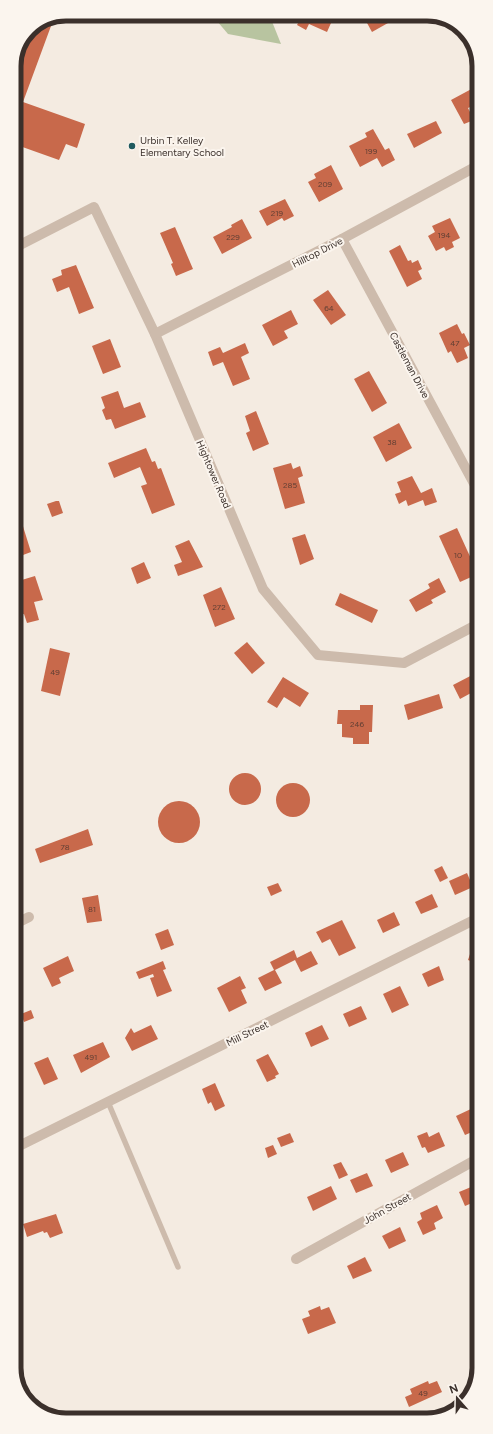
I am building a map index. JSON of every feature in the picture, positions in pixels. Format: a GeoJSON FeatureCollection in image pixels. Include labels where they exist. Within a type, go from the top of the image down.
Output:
{"type":"FeatureCollection","features":[{"type":"Feature","properties":{"kind":"street","name":"Hilltop Drive"},"geometry":{"type":"LineString","coordinates":[[155,334],[342,239],[472,169]]}},
{"type":"Feature","properties":{"kind":"street","name":"Hightower Road"},"geometry":{"type":"LineString","coordinates":[[21,244],[94,207],[155,334],[263,589],[318,655],[404,664],[472,627]]}},
{"type":"Feature","properties":{"kind":"street","name":"Castleman Drive"},"geometry":{"type":"LineString","coordinates":[[342,239],[472,480]]}},
{"type":"Feature","properties":{"kind":"street"},"geometry":{"type":"LineString","coordinates":[[21,921],[29,917]]}},
{"type":"Feature","properties":{"kind":"street","name":"Mill Street"},"geometry":{"type":"LineString","coordinates":[[21,1145],[472,921]]}},
{"type":"Feature","properties":{"kind":"street","name":"John Street"},"geometry":{"type":"LineString","coordinates":[[296,1259],[472,1162]]}},
{"type":"Feature","properties":{"kind":"lane"},"geometry":{"type":"LineString","coordinates":[[108,1102],[178,1267]]}},
{"type":"Feature","properties":{"kind":"green space"},"geometry":{"type":"Polygon","coordinates":[[[217,21],[272,21],[281,44],[228,34],[217,21]]]}},
{"type":"Feature","properties":{"kind":"building"},"geometry":{"type":"Polygon","coordinates":[[[299,21],[332,21],[327,32],[309,24],[306,30],[297,25],[299,21]]]}},
{"type":"Feature","properties":{"kind":"building"},"geometry":{"type":"Polygon","coordinates":[[[366,21],[392,21],[372,32],[366,21]]]}},
{"type":"Feature","properties":{"kind":"building"},"geometry":{"type":"Polygon","coordinates":[[[48,25],[51,26],[23,102],[85,124],[77,148],[66,144],[59,160],[21,146],[22,57],[24,49],[34,34],[48,25]]]}},
{"type":"Feature","properties":{"kind":"building"},"geometry":{"type":"Polygon","coordinates":[[[472,89],[472,106],[468,108],[472,116],[472,121],[464,124],[451,100],[472,89]]]}},
{"type":"Feature","properties":{"kind":"building"},"geometry":{"type":"Polygon","coordinates":[[[436,121],[442,133],[414,148],[407,134],[436,121]]]}},
{"type":"Feature","properties":{"kind":"building"},"geometry":{"type":"Polygon","coordinates":[[[373,129],[385,150],[389,148],[395,160],[382,167],[377,158],[360,167],[349,146],[367,137],[365,133],[373,129]]]}},
{"type":"Feature","properties":{"kind":"building"},"geometry":{"type":"Polygon","coordinates":[[[331,165],[343,189],[319,202],[308,182],[316,178],[314,174],[331,165]]]}},
{"type":"Feature","properties":{"kind":"building"},"geometry":{"type":"Polygon","coordinates":[[[285,199],[294,216],[284,221],[282,218],[267,226],[259,211],[285,199]]]}},
{"type":"Feature","properties":{"kind":"building"},"geometry":{"type":"Polygon","coordinates":[[[450,218],[460,238],[452,242],[454,247],[446,251],[444,247],[436,251],[428,236],[435,232],[432,226],[450,218]]]}},
{"type":"Feature","properties":{"kind":"building"},"geometry":{"type":"Polygon","coordinates":[[[242,219],[252,238],[222,254],[213,237],[232,227],[231,225],[242,219]]]}},
{"type":"Feature","properties":{"kind":"building"},"geometry":{"type":"Polygon","coordinates":[[[175,227],[193,269],[176,276],[171,264],[173,263],[160,233],[175,227]]]}},
{"type":"Feature","properties":{"kind":"building"},"geometry":{"type":"Polygon","coordinates":[[[400,245],[408,261],[411,260],[412,263],[418,260],[422,269],[418,271],[422,279],[407,287],[389,251],[400,245]]]}},
{"type":"Feature","properties":{"kind":"building"},"geometry":{"type":"Polygon","coordinates":[[[76,265],[94,308],[79,314],[69,287],[57,292],[52,279],[62,275],[61,270],[76,265]]]}},
{"type":"Feature","properties":{"kind":"building"},"geometry":{"type":"Polygon","coordinates":[[[328,290],[346,315],[331,325],[313,300],[328,290]]]}},
{"type":"Feature","properties":{"kind":"building"},"geometry":{"type":"Polygon","coordinates":[[[291,310],[298,324],[284,331],[288,338],[273,346],[262,325],[291,310]]]}},
{"type":"Feature","properties":{"kind":"building"},"geometry":{"type":"Polygon","coordinates":[[[457,324],[462,334],[464,333],[470,345],[464,348],[468,358],[457,363],[451,351],[448,353],[439,333],[457,324]]]}},
{"type":"Feature","properties":{"kind":"building"},"geometry":{"type":"Polygon","coordinates":[[[110,339],[121,367],[103,374],[92,346],[110,339]]]}},
{"type":"Feature","properties":{"kind":"building"},"geometry":{"type":"Polygon","coordinates":[[[245,343],[249,353],[241,357],[250,379],[233,386],[223,362],[213,366],[208,352],[220,347],[223,353],[245,343]]]}},
{"type":"Feature","properties":{"kind":"building"},"geometry":{"type":"Polygon","coordinates":[[[369,371],[387,403],[372,412],[354,379],[369,371]]]}},
{"type":"Feature","properties":{"kind":"building"},"geometry":{"type":"Polygon","coordinates":[[[118,391],[124,408],[140,402],[146,417],[115,429],[111,419],[106,420],[102,410],[105,408],[101,397],[118,391]]]}},
{"type":"Feature","properties":{"kind":"building"},"geometry":{"type":"Polygon","coordinates":[[[256,411],[269,444],[253,451],[246,433],[250,431],[245,416],[256,411]]]}},
{"type":"Feature","properties":{"kind":"building"},"geometry":{"type":"Polygon","coordinates":[[[399,423],[412,448],[386,462],[373,437],[399,423]]]}},
{"type":"Feature","properties":{"kind":"building"},"geometry":{"type":"Polygon","coordinates":[[[146,448],[152,462],[155,461],[158,469],[161,468],[175,505],[152,514],[141,486],[147,484],[140,467],[114,478],[108,463],[146,448]]]}},
{"type":"Feature","properties":{"kind":"building"},"geometry":{"type":"Polygon","coordinates":[[[291,463],[293,469],[300,466],[303,476],[298,478],[305,503],[285,509],[273,468],[291,463]]]}},
{"type":"Feature","properties":{"kind":"building"},"geometry":{"type":"Polygon","coordinates":[[[412,476],[421,493],[432,488],[437,502],[425,506],[423,500],[408,506],[406,500],[399,504],[395,494],[401,492],[397,482],[412,476]]]}},
{"type":"Feature","properties":{"kind":"building"},"geometry":{"type":"Polygon","coordinates":[[[59,501],[63,513],[52,517],[47,504],[59,501]]]}},
{"type":"Feature","properties":{"kind":"building"},"geometry":{"type":"Polygon","coordinates":[[[21,520],[31,552],[21,556],[21,520]]]}},
{"type":"Feature","properties":{"kind":"building"},"geometry":{"type":"Polygon","coordinates":[[[457,528],[472,561],[472,577],[460,582],[439,536],[457,528]]]}},
{"type":"Feature","properties":{"kind":"building"},"geometry":{"type":"Polygon","coordinates":[[[305,534],[314,559],[300,565],[292,538],[305,534]]]}},
{"type":"Feature","properties":{"kind":"building"},"geometry":{"type":"Polygon","coordinates":[[[189,540],[203,567],[178,576],[174,565],[182,562],[175,546],[189,540]]]}},
{"type":"Feature","properties":{"kind":"building"},"geometry":{"type":"Polygon","coordinates":[[[144,562],[151,578],[137,584],[131,568],[144,562]]]}},
{"type":"Feature","properties":{"kind":"building"},"geometry":{"type":"Polygon","coordinates":[[[35,576],[43,600],[34,602],[39,620],[27,623],[24,614],[21,615],[21,580],[35,576]]]}},
{"type":"Feature","properties":{"kind":"building"},"geometry":{"type":"Polygon","coordinates":[[[439,578],[446,592],[431,600],[433,603],[416,612],[409,600],[430,588],[428,584],[439,578]]]}},
{"type":"Feature","properties":{"kind":"building"},"geometry":{"type":"Polygon","coordinates":[[[221,587],[235,619],[215,627],[203,595],[221,587]]]}},
{"type":"Feature","properties":{"kind":"building"},"geometry":{"type":"Polygon","coordinates":[[[340,593],[378,610],[372,623],[335,605],[340,593]]]}},
{"type":"Feature","properties":{"kind":"building"},"geometry":{"type":"Polygon","coordinates":[[[247,642],[265,663],[252,674],[234,653],[247,642]]]}},
{"type":"Feature","properties":{"kind":"building"},"geometry":{"type":"Polygon","coordinates":[[[50,648],[70,653],[60,696],[41,691],[50,648]]]}},
{"type":"Feature","properties":{"kind":"building"},"geometry":{"type":"Polygon","coordinates":[[[472,675],[472,695],[471,693],[460,699],[453,685],[472,675]]]}},
{"type":"Feature","properties":{"kind":"building"},"geometry":{"type":"Polygon","coordinates":[[[283,677],[309,693],[300,707],[284,697],[277,708],[267,702],[283,677]]]}},
{"type":"Feature","properties":{"kind":"building"},"geometry":{"type":"Polygon","coordinates":[[[439,694],[443,708],[408,720],[404,705],[439,694]]]}},
{"type":"Feature","properties":{"kind":"building"},"geometry":{"type":"Polygon","coordinates":[[[360,705],[373,705],[372,732],[369,732],[369,744],[353,744],[353,738],[342,737],[342,724],[337,724],[338,710],[360,710],[360,705]]]}},
{"type":"Feature","properties":{"kind":"building"},"geometry":{"type":"Polygon","coordinates":[[[242,773],[248,773],[258,780],[261,789],[260,795],[254,802],[248,805],[242,805],[232,798],[229,792],[229,786],[236,776],[242,773]]]}},
{"type":"Feature","properties":{"kind":"building"},"geometry":{"type":"Polygon","coordinates":[[[290,783],[296,783],[305,788],[309,794],[309,806],[305,812],[296,817],[290,817],[281,812],[276,803],[276,797],[281,788],[290,783]]]}},
{"type":"Feature","properties":{"kind":"building"},"geometry":{"type":"Polygon","coordinates":[[[179,801],[194,807],[200,822],[194,837],[179,843],[164,837],[158,822],[164,807],[179,801]]]}},
{"type":"Feature","properties":{"kind":"building"},"geometry":{"type":"Polygon","coordinates":[[[88,829],[93,845],[40,863],[35,849],[88,829]]]}},
{"type":"Feature","properties":{"kind":"building"},"geometry":{"type":"Polygon","coordinates":[[[442,866],[448,878],[440,882],[434,870],[442,866]]]}},
{"type":"Feature","properties":{"kind":"building"},"geometry":{"type":"Polygon","coordinates":[[[467,873],[472,887],[455,895],[449,881],[467,873]]]}},
{"type":"Feature","properties":{"kind":"building"},"geometry":{"type":"Polygon","coordinates":[[[278,883],[282,891],[271,896],[267,887],[278,883]]]}},
{"type":"Feature","properties":{"kind":"building"},"geometry":{"type":"Polygon","coordinates":[[[432,894],[438,907],[421,914],[415,902],[432,894]]]}},
{"type":"Feature","properties":{"kind":"building"},"geometry":{"type":"Polygon","coordinates":[[[98,895],[102,921],[87,923],[82,898],[98,895]]]}},
{"type":"Feature","properties":{"kind":"building"},"geometry":{"type":"Polygon","coordinates":[[[394,912],[400,925],[383,933],[377,920],[394,912]]]}},
{"type":"Feature","properties":{"kind":"building"},"geometry":{"type":"Polygon","coordinates":[[[342,920],[356,948],[339,956],[330,939],[322,943],[316,932],[342,920]]]}},
{"type":"Feature","properties":{"kind":"building"},"geometry":{"type":"Polygon","coordinates":[[[168,929],[174,945],[161,950],[155,934],[168,929]]]}},
{"type":"Feature","properties":{"kind":"building"},"geometry":{"type":"Polygon","coordinates":[[[294,950],[297,958],[311,951],[318,964],[301,972],[295,960],[275,970],[282,983],[265,991],[258,978],[274,970],[270,962],[294,950]]]}},
{"type":"Feature","properties":{"kind":"building"},"geometry":{"type":"Polygon","coordinates":[[[471,951],[472,951],[472,962],[468,960],[471,951]]]}},
{"type":"Feature","properties":{"kind":"building"},"geometry":{"type":"Polygon","coordinates":[[[68,956],[74,971],[59,978],[61,983],[52,987],[43,968],[68,956]]]}},
{"type":"Feature","properties":{"kind":"building"},"geometry":{"type":"Polygon","coordinates":[[[163,961],[166,969],[163,970],[172,991],[157,997],[150,978],[154,977],[153,974],[139,979],[136,972],[163,961]]]}},
{"type":"Feature","properties":{"kind":"building"},"geometry":{"type":"Polygon","coordinates":[[[439,966],[444,980],[428,987],[422,974],[439,966]]]}},
{"type":"Feature","properties":{"kind":"building"},"geometry":{"type":"Polygon","coordinates":[[[240,976],[246,988],[241,990],[247,1003],[229,1012],[217,988],[240,976]]]}},
{"type":"Feature","properties":{"kind":"building"},"geometry":{"type":"Polygon","coordinates":[[[400,986],[409,1005],[392,1013],[383,994],[400,986]]]}},
{"type":"Feature","properties":{"kind":"building"},"geometry":{"type":"Polygon","coordinates":[[[361,1006],[367,1019],[349,1027],[343,1014],[361,1006]]]}},
{"type":"Feature","properties":{"kind":"building"},"geometry":{"type":"Polygon","coordinates":[[[31,1010],[34,1018],[24,1022],[21,1014],[31,1010]]]}},
{"type":"Feature","properties":{"kind":"building"},"geometry":{"type":"Polygon","coordinates":[[[151,1025],[158,1039],[132,1051],[125,1038],[131,1028],[134,1033],[151,1025]]]}},
{"type":"Feature","properties":{"kind":"building"},"geometry":{"type":"Polygon","coordinates":[[[322,1025],[329,1039],[311,1047],[305,1033],[322,1025]]]}},
{"type":"Feature","properties":{"kind":"building"},"geometry":{"type":"Polygon","coordinates":[[[103,1042],[110,1057],[81,1073],[73,1055],[103,1042]]]}},
{"type":"Feature","properties":{"kind":"building"},"geometry":{"type":"Polygon","coordinates":[[[268,1054],[279,1074],[275,1076],[276,1078],[267,1082],[256,1060],[268,1054]]]}},
{"type":"Feature","properties":{"kind":"building"},"geometry":{"type":"Polygon","coordinates":[[[48,1057],[58,1079],[44,1085],[34,1063],[48,1057]]]}},
{"type":"Feature","properties":{"kind":"building"},"geometry":{"type":"Polygon","coordinates":[[[215,1083],[225,1106],[215,1111],[211,1102],[208,1104],[202,1089],[215,1083]]]}},
{"type":"Feature","properties":{"kind":"building"},"geometry":{"type":"Polygon","coordinates":[[[472,1108],[472,1132],[465,1135],[456,1116],[472,1108]]]}},
{"type":"Feature","properties":{"kind":"building"},"geometry":{"type":"Polygon","coordinates":[[[427,1132],[429,1137],[439,1132],[445,1146],[428,1153],[425,1147],[422,1148],[417,1136],[427,1132]]]}},
{"type":"Feature","properties":{"kind":"building"},"geometry":{"type":"Polygon","coordinates":[[[290,1133],[294,1142],[281,1147],[277,1138],[290,1133]]]}},
{"type":"Feature","properties":{"kind":"building"},"geometry":{"type":"Polygon","coordinates":[[[273,1145],[277,1154],[268,1158],[265,1148],[273,1145]]]}},
{"type":"Feature","properties":{"kind":"building"},"geometry":{"type":"Polygon","coordinates":[[[403,1152],[409,1165],[391,1173],[385,1160],[403,1152]]]}},
{"type":"Feature","properties":{"kind":"building"},"geometry":{"type":"Polygon","coordinates":[[[341,1162],[348,1175],[339,1179],[333,1165],[341,1162]]]}},
{"type":"Feature","properties":{"kind":"building"},"geometry":{"type":"Polygon","coordinates":[[[367,1173],[373,1186],[356,1193],[350,1180],[367,1173]]]}},
{"type":"Feature","properties":{"kind":"building"},"geometry":{"type":"Polygon","coordinates":[[[331,1186],[337,1199],[313,1211],[307,1197],[331,1186]]]}},
{"type":"Feature","properties":{"kind":"building"},"geometry":{"type":"Polygon","coordinates":[[[472,1187],[472,1203],[465,1206],[459,1192],[472,1187]]]}},
{"type":"Feature","properties":{"kind":"building"},"geometry":{"type":"Polygon","coordinates":[[[437,1205],[443,1218],[434,1223],[436,1229],[423,1235],[417,1222],[422,1219],[420,1213],[437,1205]]]}},
{"type":"Feature","properties":{"kind":"building"},"geometry":{"type":"Polygon","coordinates":[[[56,1214],[63,1233],[50,1238],[47,1232],[44,1233],[43,1231],[27,1237],[23,1224],[56,1214]]]}},
{"type":"Feature","properties":{"kind":"building"},"geometry":{"type":"Polygon","coordinates":[[[400,1227],[406,1241],[389,1249],[382,1236],[400,1227]]]}},
{"type":"Feature","properties":{"kind":"building"},"geometry":{"type":"Polygon","coordinates":[[[365,1257],[372,1271],[353,1279],[347,1266],[365,1257]]]}},
{"type":"Feature","properties":{"kind":"building"},"geometry":{"type":"Polygon","coordinates":[[[320,1306],[321,1310],[329,1307],[336,1323],[308,1334],[302,1319],[310,1316],[308,1311],[320,1306]]]}},
{"type":"Feature","properties":{"kind":"building"},"geometry":{"type":"Polygon","coordinates":[[[428,1381],[429,1384],[437,1381],[442,1392],[409,1407],[405,1397],[412,1394],[410,1389],[428,1381]]]}},
{"type":"Feature","properties":{"kind":"place","name":"Urbin T. Kelley Elementary School"},"geometry":{"type":"Point","coordinates":[132,146]}}]}
